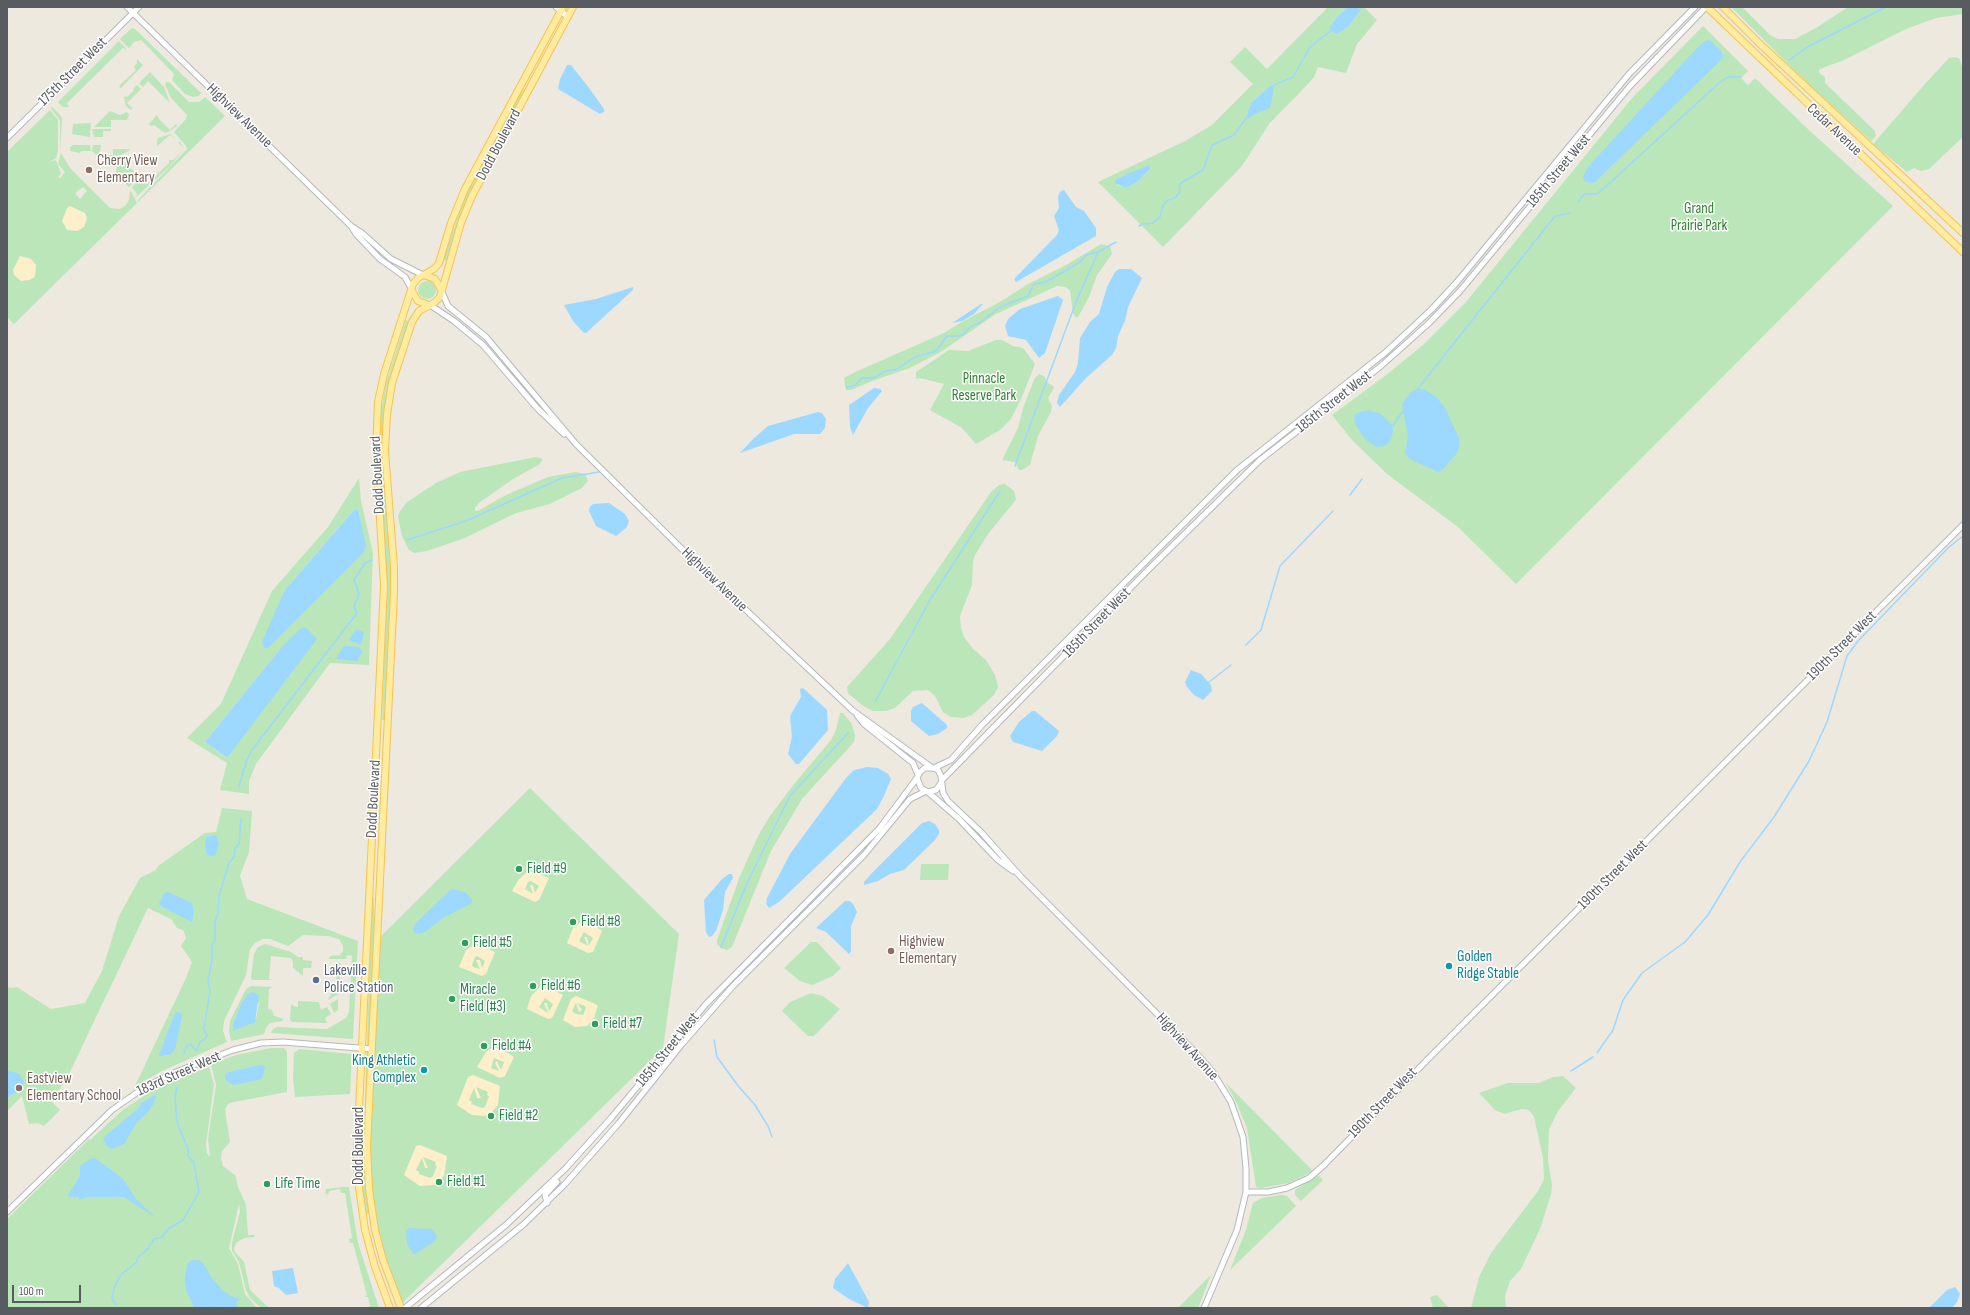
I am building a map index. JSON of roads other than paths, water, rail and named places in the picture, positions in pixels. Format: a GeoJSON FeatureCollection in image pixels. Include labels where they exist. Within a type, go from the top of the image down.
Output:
{"type":"FeatureCollection","features":[{"type":"Feature","properties":{"kind":"main road","name":"Dodd Boulevard"},"geometry":{"type":"LineString","coordinates":[[442,291],[461,223],[472,196],[573,7]]}},
{"type":"Feature","properties":{"kind":"main road","name":"Cedar Avenue"},"geometry":{"type":"LineString","coordinates":[[1706,7],[1963,252]]}},
{"type":"Feature","properties":{"kind":"main road","name":"Cedar Avenue"},"geometry":{"type":"LineString","coordinates":[[1723,7],[1759,43],[1963,233]]}},
{"type":"Feature","properties":{"kind":"main road","name":"Dodd Boulevard"},"geometry":{"type":"LineString","coordinates":[[424,275],[434,269],[438,263],[451,223],[465,189],[560,8]]}},
{"type":"Feature","properties":{"kind":"main road"},"geometry":{"type":"LineString","coordinates":[[424,275],[436,280],[442,291],[438,299],[429,305],[418,301],[413,296],[411,289],[416,280],[424,275]]}},
{"type":"Feature","properties":{"kind":"main road","name":"Dodd Boulevard"},"geometry":{"type":"LineString","coordinates":[[390,1308],[375,1267],[365,1230],[358,1181],[357,1136],[384,581],[376,452],[376,422],[384,374],[411,289]]}},
{"type":"Feature","properties":{"kind":"main road","name":"Dodd Boulevard"},"geometry":{"type":"LineString","coordinates":[[401,1308],[383,1260],[375,1230],[369,1189],[367,1146],[394,593],[394,567],[385,432],[392,383],[412,322],[419,311],[429,305]]}},
{"type":"Feature","properties":{"kind":"street","name":"Highview Avenue"},"geometry":{"type":"LineString","coordinates":[[127,7],[351,226],[362,233],[391,259],[424,275]]}},
{"type":"Feature","properties":{"kind":"street","name":"175th Street West"},"geometry":{"type":"LineString","coordinates":[[7,138],[138,7]]}},
{"type":"Feature","properties":{"kind":"street","name":"185th Street West"},"geometry":{"type":"LineString","coordinates":[[933,768],[951,760],[982,726],[1237,470],[1386,352],[1436,305],[1617,88],[1695,7]]}},
{"type":"Feature","properties":{"kind":"street","name":"185th Street West"},"geometry":{"type":"LineString","coordinates":[[942,781],[1148,570],[1260,460],[1394,355],[1438,315],[1460,291],[1630,86],[1706,7]]}},
{"type":"Feature","properties":{"kind":"street"},"geometry":{"type":"LineString","coordinates":[[560,8],[568,17]]}},
{"type":"Feature","properties":{"kind":"street","name":"Highview Avenue"},"geometry":{"type":"LineString","coordinates":[[351,226],[356,234],[380,259],[405,277],[411,289]]}},
{"type":"Feature","properties":{"kind":"street","name":"Highview Avenue"},"geometry":{"type":"LineString","coordinates":[[442,291],[448,306],[486,337],[576,444]]}},
{"type":"Feature","properties":{"kind":"street","name":"Highview Avenue"},"geometry":{"type":"LineString","coordinates":[[429,305],[454,321],[483,345],[536,408],[576,444],[704,571],[856,713],[864,724],[913,763],[918,776],[919,786],[955,815],[998,860],[1020,877]]}},
{"type":"Feature","properties":{"kind":"street","name":"190th Street West"},"geometry":{"type":"LineString","coordinates":[[1246,1192],[1268,1192],[1287,1188],[1309,1178],[1324,1165],[1430,1056],[1963,525]]}},
{"type":"Feature","properties":{"kind":"street","name":"Highview Avenue"},"geometry":{"type":"LineString","coordinates":[[856,713],[940,773],[945,797],[1002,854],[1020,877],[1196,1053],[1212,1071],[1228,1096],[1239,1121],[1246,1158],[1246,1192],[1235,1235],[1204,1308]]}},
{"type":"Feature","properties":{"kind":"street"},"geometry":{"type":"LineString","coordinates":[[918,776],[922,770],[933,768]]}},
{"type":"Feature","properties":{"kind":"street","name":"185th Street West"},"geometry":{"type":"LineString","coordinates":[[405,1308],[507,1224],[566,1168],[612,1117],[706,1004],[879,829],[918,776]]}},
{"type":"Feature","properties":{"kind":"street"},"geometry":{"type":"LineString","coordinates":[[927,791],[936,790],[942,781]]}},
{"type":"Feature","properties":{"kind":"street","name":"185th Street West"},"geometry":{"type":"LineString","coordinates":[[421,1308],[499,1246],[547,1203],[598,1149],[682,1044],[732,987],[878,840],[910,799],[927,791]]}},
{"type":"Feature","properties":{"kind":"street","name":"183rd Street West"},"geometry":{"type":"LineString","coordinates":[[7,1212],[101,1119],[134,1094],[162,1079],[233,1050],[261,1043],[283,1042],[371,1049]]}},
{"type":"Feature","properties":{"kind":"street"},"geometry":{"type":"LineString","coordinates":[[547,1203],[545,1195],[566,1168]]}},
{"type":"Feature","properties":{"kind":"water"},"geometry":{"type":"Polygon","coordinates":[[[1348,7],[1358,7],[1361,10],[1348,27],[1337,34],[1334,33],[1330,29],[1330,26],[1348,7]]]}},
{"type":"Feature","properties":{"kind":"water"},"geometry":{"type":"Polygon","coordinates":[[[1710,40],[1721,51],[1723,57],[1721,60],[1594,183],[1585,182],[1583,177],[1588,167],[1698,47],[1705,41],[1710,40]]]}},
{"type":"Feature","properties":{"kind":"water"},"geometry":{"type":"Polygon","coordinates":[[[567,65],[571,65],[604,109],[604,112],[600,114],[558,89],[560,79],[567,65]]]}},
{"type":"Feature","properties":{"kind":"water"},"geometry":{"type":"Polygon","coordinates":[[[1271,85],[1274,89],[1270,108],[1255,114],[1248,119],[1246,117],[1251,103],[1271,85]]]}},
{"type":"Feature","properties":{"kind":"water"},"geometry":{"type":"Polygon","coordinates":[[[1149,165],[1151,168],[1136,183],[1125,188],[1115,183],[1118,178],[1149,165]]]}},
{"type":"Feature","properties":{"kind":"water"},"geometry":{"type":"Polygon","coordinates":[[[1064,190],[1076,207],[1084,211],[1096,228],[1096,236],[1016,282],[1014,279],[1057,235],[1059,230],[1054,216],[1059,208],[1058,196],[1061,191],[1064,190]]]}},
{"type":"Feature","properties":{"kind":"water"},"geometry":{"type":"Polygon","coordinates":[[[1119,269],[1131,269],[1142,278],[1128,307],[1125,321],[1118,336],[1116,348],[1112,355],[1086,378],[1060,407],[1057,403],[1059,395],[1075,372],[1078,363],[1080,338],[1090,322],[1099,314],[1107,287],[1115,272],[1119,269]]]}},
{"type":"Feature","properties":{"kind":"water"},"geometry":{"type":"Polygon","coordinates":[[[633,287],[633,290],[586,333],[583,332],[573,321],[564,305],[596,299],[633,287]]]}},
{"type":"Feature","properties":{"kind":"water"},"geometry":{"type":"Polygon","coordinates":[[[1058,296],[1063,300],[1045,353],[1039,358],[1026,340],[1008,336],[1005,326],[1008,319],[1020,309],[1058,296]]]}},
{"type":"Feature","properties":{"kind":"water"},"geometry":{"type":"Polygon","coordinates":[[[981,304],[983,304],[974,314],[962,321],[952,323],[981,304]]]}},
{"type":"Feature","properties":{"kind":"water"},"geometry":{"type":"Polygon","coordinates":[[[874,388],[882,391],[868,408],[853,435],[850,427],[849,405],[874,388]]]}},
{"type":"Feature","properties":{"kind":"water"},"geometry":{"type":"Polygon","coordinates":[[[1418,389],[1424,389],[1436,397],[1445,408],[1459,438],[1457,453],[1443,469],[1438,472],[1410,459],[1405,453],[1408,436],[1402,404],[1411,392],[1418,389]]]}},
{"type":"Feature","properties":{"kind":"water"},"geometry":{"type":"Polygon","coordinates":[[[1368,410],[1381,414],[1392,425],[1393,431],[1391,440],[1385,446],[1376,447],[1366,440],[1355,424],[1354,418],[1357,413],[1368,410]]]}},
{"type":"Feature","properties":{"kind":"water"},"geometry":{"type":"Polygon","coordinates":[[[818,412],[822,413],[826,419],[825,428],[820,434],[794,434],[740,453],[768,426],[818,412]]]}},
{"type":"Feature","properties":{"kind":"water"},"geometry":{"type":"Polygon","coordinates":[[[609,503],[625,514],[629,521],[627,527],[616,536],[596,526],[589,511],[593,504],[609,503]]]}},
{"type":"Feature","properties":{"kind":"water"},"geometry":{"type":"Polygon","coordinates":[[[358,509],[366,546],[364,552],[267,649],[264,647],[262,642],[285,590],[353,511],[358,509]]]}},
{"type":"Feature","properties":{"kind":"water"},"geometry":{"type":"Polygon","coordinates":[[[305,627],[317,639],[227,758],[205,742],[281,648],[300,629],[305,627]]]}},
{"type":"Feature","properties":{"kind":"water"},"geometry":{"type":"Polygon","coordinates":[[[356,629],[364,632],[361,645],[349,640],[356,629]]]}},
{"type":"Feature","properties":{"kind":"water"},"geometry":{"type":"Polygon","coordinates":[[[344,646],[359,647],[362,652],[357,661],[336,659],[344,646]]]}},
{"type":"Feature","properties":{"kind":"water"},"geometry":{"type":"Polygon","coordinates":[[[1191,670],[1201,674],[1211,685],[1212,691],[1203,700],[1194,695],[1187,687],[1185,682],[1191,670]]]}},
{"type":"Feature","properties":{"kind":"water"},"geometry":{"type":"Polygon","coordinates":[[[803,688],[827,710],[828,730],[799,764],[796,764],[788,754],[792,737],[790,716],[801,697],[800,689],[803,688]]]}},
{"type":"Feature","properties":{"kind":"water"},"geometry":{"type":"Polygon","coordinates":[[[922,703],[947,725],[947,728],[938,734],[929,736],[911,721],[911,711],[913,707],[922,703]]]}},
{"type":"Feature","properties":{"kind":"water"},"geometry":{"type":"Polygon","coordinates":[[[1032,711],[1035,711],[1059,731],[1057,736],[1042,751],[1013,742],[1010,736],[1019,722],[1032,711]]]}},
{"type":"Feature","properties":{"kind":"water"},"geometry":{"type":"Polygon","coordinates":[[[867,767],[878,768],[888,774],[891,779],[877,809],[779,902],[769,908],[766,904],[767,898],[790,854],[846,778],[854,770],[867,767]]]}},
{"type":"Feature","properties":{"kind":"water"},"geometry":{"type":"Polygon","coordinates":[[[929,821],[935,824],[939,830],[939,834],[935,840],[904,870],[864,885],[864,882],[872,873],[922,823],[929,821]]]}},
{"type":"Feature","properties":{"kind":"water"},"geometry":{"type":"Polygon","coordinates":[[[216,835],[219,844],[215,856],[207,855],[205,847],[206,838],[216,835]]]}},
{"type":"Feature","properties":{"kind":"water"},"geometry":{"type":"Polygon","coordinates":[[[729,874],[732,874],[733,878],[725,892],[723,910],[716,931],[709,937],[706,932],[704,900],[722,879],[729,874]]]}},
{"type":"Feature","properties":{"kind":"water"},"geometry":{"type":"Polygon","coordinates":[[[451,889],[465,892],[472,900],[472,903],[441,919],[425,932],[419,934],[415,933],[413,929],[415,924],[451,889]]]}},
{"type":"Feature","properties":{"kind":"water"},"geometry":{"type":"Polygon","coordinates":[[[168,892],[192,903],[194,913],[192,922],[161,906],[159,903],[165,893],[168,892]]]}},
{"type":"Feature","properties":{"kind":"water"},"geometry":{"type":"Polygon","coordinates":[[[845,901],[850,901],[857,912],[851,926],[851,951],[849,954],[826,932],[816,928],[845,901]]]}},
{"type":"Feature","properties":{"kind":"water"},"geometry":{"type":"Polygon","coordinates":[[[253,992],[259,995],[255,1022],[233,1031],[233,1025],[241,1004],[248,994],[253,992]]]}},
{"type":"Feature","properties":{"kind":"water"},"geometry":{"type":"Polygon","coordinates":[[[178,1012],[182,1014],[182,1017],[175,1049],[170,1055],[161,1056],[159,1055],[175,1013],[178,1012]]]}},
{"type":"Feature","properties":{"kind":"water"},"geometry":{"type":"Polygon","coordinates":[[[264,1065],[265,1068],[262,1079],[234,1085],[225,1079],[225,1075],[229,1072],[264,1065]]]}},
{"type":"Feature","properties":{"kind":"water"},"geometry":{"type":"Polygon","coordinates":[[[7,1070],[19,1074],[24,1082],[20,1090],[7,1098],[7,1070]]]}},
{"type":"Feature","properties":{"kind":"water"},"geometry":{"type":"Polygon","coordinates":[[[157,1094],[153,1105],[137,1122],[124,1144],[112,1149],[107,1146],[103,1138],[140,1107],[141,1103],[157,1094]]]}},
{"type":"Feature","properties":{"kind":"water"},"geometry":{"type":"Polygon","coordinates":[[[95,1158],[122,1178],[137,1200],[156,1218],[124,1197],[88,1197],[79,1200],[78,1197],[69,1197],[68,1195],[80,1176],[80,1166],[90,1159],[95,1158]]]}},
{"type":"Feature","properties":{"kind":"water"},"geometry":{"type":"Polygon","coordinates":[[[409,1228],[432,1229],[437,1237],[435,1241],[414,1255],[407,1244],[406,1231],[409,1228]]]}},
{"type":"Feature","properties":{"kind":"water"},"geometry":{"type":"Polygon","coordinates":[[[192,1260],[198,1260],[204,1264],[211,1277],[222,1290],[231,1296],[241,1299],[236,1302],[238,1308],[194,1308],[186,1289],[185,1280],[187,1264],[192,1260]]]}},
{"type":"Feature","properties":{"kind":"water"},"geometry":{"type":"Polygon","coordinates":[[[848,1263],[869,1302],[868,1308],[849,1299],[833,1288],[835,1279],[848,1263]]]}},
{"type":"Feature","properties":{"kind":"water"},"geometry":{"type":"Polygon","coordinates":[[[293,1268],[298,1293],[286,1295],[279,1288],[274,1286],[272,1271],[293,1268]]]}},
{"type":"Feature","properties":{"kind":"water"},"geometry":{"type":"Polygon","coordinates":[[[1955,1287],[1960,1294],[1957,1302],[1952,1308],[1929,1308],[1947,1290],[1955,1287]]]}},
{"type":"Feature","properties":{"kind":"waterway"},"geometry":{"type":"LineString","coordinates":[[1789,60],[1809,46],[1886,7]]}},
{"type":"Feature","properties":{"kind":"waterway"},"geometry":{"type":"LineString","coordinates":[[1271,88],[1274,85],[1293,77],[1310,47],[1332,30]]}},
{"type":"Feature","properties":{"kind":"waterway"},"geometry":{"type":"LineString","coordinates":[[1578,202],[1584,194],[1597,194],[1719,83],[1728,77],[1741,77]]}},
{"type":"Feature","properties":{"kind":"waterway"},"geometry":{"type":"LineString","coordinates":[[1139,226],[1153,223],[1160,217],[1163,205],[1168,200],[1175,198],[1180,192],[1179,186],[1181,183],[1203,170],[1212,145],[1234,135],[1247,117]]}},
{"type":"Feature","properties":{"kind":"waterway"},"geometry":{"type":"LineString","coordinates":[[1416,391],[1555,216],[1570,213]]}},
{"type":"Feature","properties":{"kind":"waterway"},"geometry":{"type":"LineString","coordinates":[[846,387],[854,386],[862,378],[875,378],[883,372],[897,369],[915,357],[937,350],[947,336],[958,336],[964,334],[970,327],[979,323],[1002,306],[1028,296],[1034,284],[1046,282],[1080,262],[1086,255],[1098,252],[1116,242]]}},
{"type":"Feature","properties":{"kind":"waterway"},"geometry":{"type":"LineString","coordinates":[[1015,466],[1076,302],[1098,252]]}},
{"type":"Feature","properties":{"kind":"waterway"},"geometry":{"type":"LineString","coordinates":[[1392,427],[1403,411]]}},
{"type":"Feature","properties":{"kind":"waterway"},"geometry":{"type":"LineString","coordinates":[[407,540],[466,521],[562,478],[599,472]]}},
{"type":"Feature","properties":{"kind":"waterway"},"geometry":{"type":"LineString","coordinates":[[1350,495],[1362,479]]}},
{"type":"Feature","properties":{"kind":"waterway"},"geometry":{"type":"LineString","coordinates":[[875,702],[930,600],[1000,491]]}},
{"type":"Feature","properties":{"kind":"waterway"},"geometry":{"type":"LineString","coordinates":[[1246,645],[1261,630],[1280,566],[1333,511]]}},
{"type":"Feature","properties":{"kind":"waterway"},"geometry":{"type":"LineString","coordinates":[[1597,1053],[1613,1030],[1623,1000],[1642,973],[1685,942],[1708,915],[1740,862],[1774,817],[1809,761],[1827,722],[1847,656],[1858,641],[1948,548],[1963,536]]}},
{"type":"Feature","properties":{"kind":"waterway"},"geometry":{"type":"LineString","coordinates":[[239,786],[247,760],[252,750],[357,613],[354,607],[359,593],[354,580],[365,563],[372,560]]}},
{"type":"Feature","properties":{"kind":"waterway"},"geometry":{"type":"LineString","coordinates":[[1209,682],[1231,665]]}},
{"type":"Feature","properties":{"kind":"waterway"},"geometry":{"type":"LineString","coordinates":[[721,947],[748,881],[790,796],[848,733]]}},
{"type":"Feature","properties":{"kind":"waterway"},"geometry":{"type":"LineString","coordinates":[[184,1054],[186,1047],[191,1044],[194,1049],[197,1050],[200,1042],[205,1039],[207,1035],[204,1029],[210,991],[208,981],[212,960],[212,945],[215,940],[215,922],[218,913],[219,896],[229,863],[234,857],[235,848],[239,844],[241,818]]}},
{"type":"Feature","properties":{"kind":"waterway"},"geometry":{"type":"LineString","coordinates":[[714,1040],[717,1057],[739,1087],[755,1105],[768,1126],[772,1137]]}},
{"type":"Feature","properties":{"kind":"waterway"},"geometry":{"type":"LineString","coordinates":[[1571,1071],[1593,1057]]}},
{"type":"Feature","properties":{"kind":"waterway"},"geometry":{"type":"LineString","coordinates":[[117,1305],[112,1299],[116,1283],[122,1274],[137,1262],[137,1258],[147,1250],[154,1239],[161,1238],[168,1229],[183,1220],[199,1192],[194,1163],[188,1156],[188,1149],[177,1122],[175,1097],[177,1087]]}},
{"type":"Feature","properties":{"kind":"place","name":"Cherry View Elementary"},"geometry":{"type":"Point","coordinates":[89,170]}},
{"type":"Feature","properties":{"kind":"place","name":"Field #9"},"geometry":{"type":"Point","coordinates":[519,869]}},
{"type":"Feature","properties":{"kind":"place","name":"Field #8"},"geometry":{"type":"Point","coordinates":[573,922]}},
{"type":"Feature","properties":{"kind":"place","name":"Field #5"},"geometry":{"type":"Point","coordinates":[465,943]}},
{"type":"Feature","properties":{"kind":"place","name":"Highview Elementary"},"geometry":{"type":"Point","coordinates":[891,951]}},
{"type":"Feature","properties":{"kind":"place","name":"Golden Ridge Stable"},"geometry":{"type":"Point","coordinates":[1449,966]}},
{"type":"Feature","properties":{"kind":"place","name":"Lakeville Police Station"},"geometry":{"type":"Point","coordinates":[316,980]}},
{"type":"Feature","properties":{"kind":"place","name":"Field #6"},"geometry":{"type":"Point","coordinates":[533,986]}},
{"type":"Feature","properties":{"kind":"place","name":"Miracle Field (#3)"},"geometry":{"type":"Point","coordinates":[452,999]}},
{"type":"Feature","properties":{"kind":"place","name":"Field #7"},"geometry":{"type":"Point","coordinates":[595,1024]}},
{"type":"Feature","properties":{"kind":"place","name":"Field #4"},"geometry":{"type":"Point","coordinates":[484,1046]}},
{"type":"Feature","properties":{"kind":"place","name":"King Athletic Complex"},"geometry":{"type":"Point","coordinates":[424,1070]}},
{"type":"Feature","properties":{"kind":"place","name":"Eastview Elementary School"},"geometry":{"type":"Point","coordinates":[19,1088]}},
{"type":"Feature","properties":{"kind":"place","name":"Field #2"},"geometry":{"type":"Point","coordinates":[491,1116]}},
{"type":"Feature","properties":{"kind":"place","name":"Field #1"},"geometry":{"type":"Point","coordinates":[439,1182]}},
{"type":"Feature","properties":{"kind":"place","name":"Life Time"},"geometry":{"type":"Point","coordinates":[267,1184]}},
{"type":"Feature","properties":{"kind":"park label","name":"Grand Prairie Park"},"geometry":{"type":"Point","coordinates":[1699,218]}},
{"type":"Feature","properties":{"kind":"park label","name":"Pinnacle Reserve Park"},"geometry":{"type":"Point","coordinates":[984,388]}}]}
